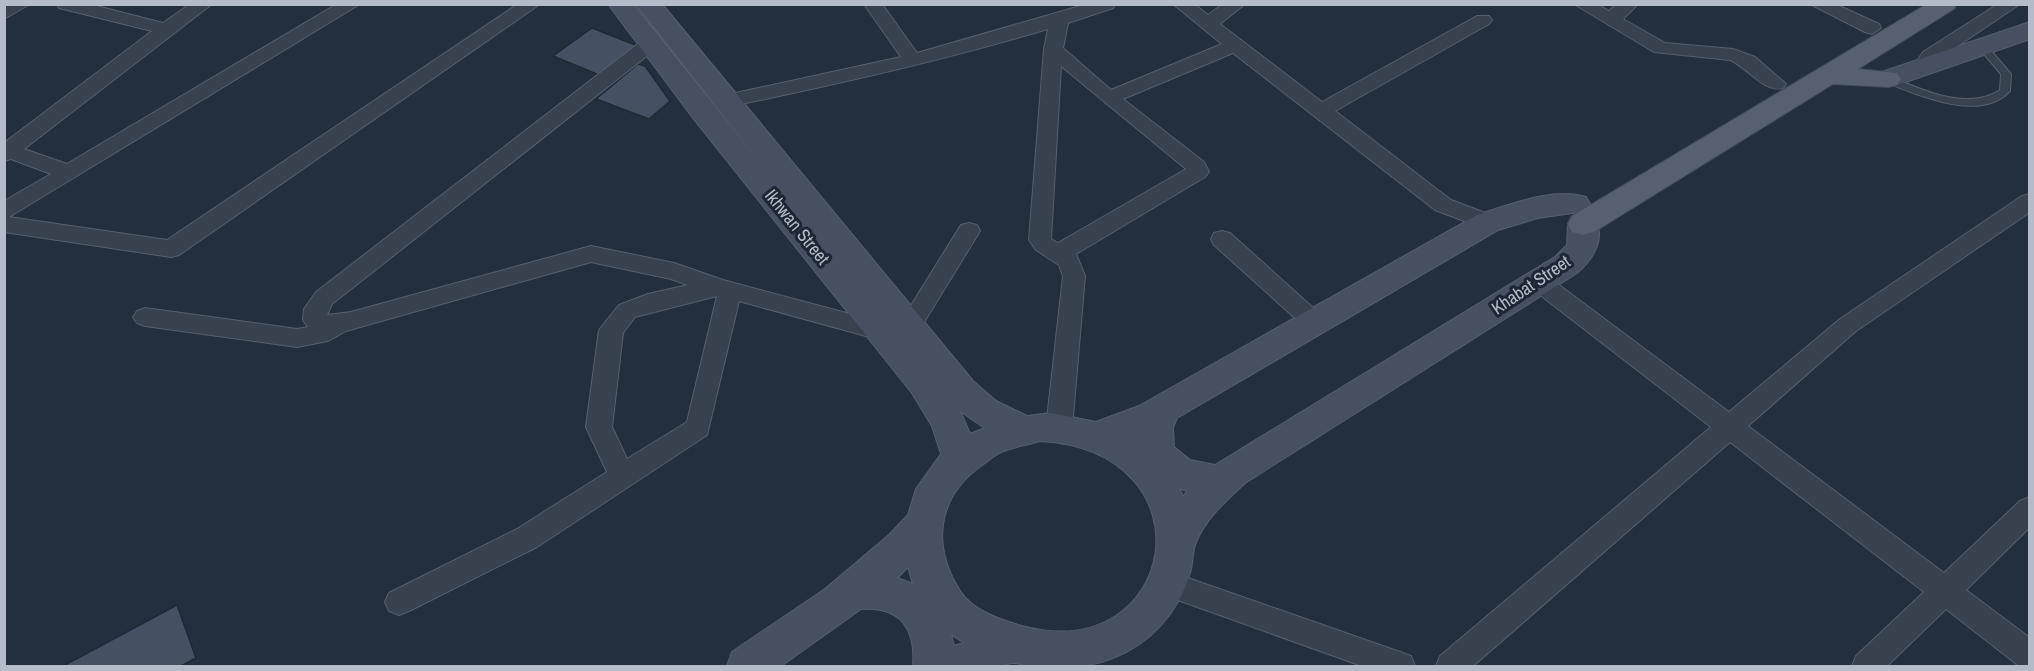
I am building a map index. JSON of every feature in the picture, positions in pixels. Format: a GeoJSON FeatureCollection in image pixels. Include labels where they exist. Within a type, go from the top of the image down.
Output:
{"type":"FeatureCollection","features":[{"type":"Feature","properties":{"kind":"main road","name":"Ikhwan Street"},"geometry":{"type":"LineString","coordinates":[[620,4],[650,44],[897,329]]}},
{"type":"Feature","properties":{"kind":"main road","name":"Ikhwan Street"},"geometry":{"type":"LineString","coordinates":[[648,4],[726,101],[897,329],[924,382],[961,413],[995,418],[1020,429]]}},
{"type":"Feature","properties":{"kind":"main road"},"geometry":{"type":"LineString","coordinates":[[1579,214],[1776,84],[1869,41],[1932,6]]}},
{"type":"Feature","properties":{"kind":"main road"},"geometry":{"type":"LineString","coordinates":[[1829,75],[1893,78],[2008,35]]}},
{"type":"Feature","properties":{"kind":"main road"},"geometry":{"type":"LineString","coordinates":[[1096,437],[1162,410],[1488,222],[1530,210],[1579,214],[1829,75],[1869,41]]}},
{"type":"Feature","properties":{"kind":"main road"},"geometry":{"type":"LineString","coordinates":[[1869,41],[1893,78]]}},
{"type":"Feature","properties":{"kind":"main road","name":"Khabat Street"},"geometry":{"type":"LineString","coordinates":[[1178,537],[1202,501],[1221,481],[1250,460],[1566,265],[1580,250],[1586,236],[1579,214]]}},
{"type":"Feature","properties":{"kind":"main road"},"geometry":{"type":"LineString","coordinates":[[1162,410],[1154,426],[1154,447],[1170,467],[1191,478],[1221,481]]}},
{"type":"Feature","properties":{"kind":"main road","name":"Ikhwan Street"},"geometry":{"type":"LineString","coordinates":[[960,457],[961,413]]}},
{"type":"Feature","properties":{"kind":"main road"},"geometry":{"type":"LineString","coordinates":[[1059,428],[1096,437],[1126,451],[1156,480],[1174,516],[1178,537],[1176,561],[1168,584],[1155,605],[1138,623],[1116,637],[1091,647],[1064,652],[1008,645],[976,631],[950,610],[932,584],[922,555],[922,526],[926,506],[934,488],[960,457],[988,440],[1020,429],[1059,428]]}},
{"type":"Feature","properties":{"kind":"main road"},"geometry":{"type":"LineString","coordinates":[[747,666],[857,591],[898,554],[922,526]]}},
{"type":"Feature","properties":{"kind":"main road"},"geometry":{"type":"LineString","coordinates":[[857,591],[882,591],[904,599],[921,614],[932,634],[935,657],[933,666]]}},
{"type":"Feature","properties":{"kind":"main road"},"geometry":{"type":"LineString","coordinates":[[954,666],[1008,645]]}},
{"type":"Feature","properties":{"kind":"street"},"geometry":{"type":"LineString","coordinates":[[4,14],[21,4]]}},
{"type":"Feature","properties":{"kind":"street"},"geometry":{"type":"LineString","coordinates":[[65,4],[93,7],[166,29]]}},
{"type":"Feature","properties":{"kind":"street"},"geometry":{"type":"LineString","coordinates":[[7,152],[166,29],[203,4]]}},
{"type":"Feature","properties":{"kind":"street"},"geometry":{"type":"LineString","coordinates":[[4,211],[351,4]]}},
{"type":"Feature","properties":{"kind":"street"},"geometry":{"type":"LineString","coordinates":[[4,224],[171,249],[531,4]]}},
{"type":"Feature","properties":{"kind":"street"},"geometry":{"type":"LineString","coordinates":[[873,4],[913,61]]}},
{"type":"Feature","properties":{"kind":"street"},"geometry":{"type":"LineString","coordinates":[[726,101],[913,61],[1059,20],[1107,4]]}},
{"type":"Feature","properties":{"kind":"street"},"geometry":{"type":"LineString","coordinates":[[1182,4],[1443,205],[1488,222]]}},
{"type":"Feature","properties":{"kind":"street"},"geometry":{"type":"LineString","coordinates":[[1208,24],[1236,4]]}},
{"type":"Feature","properties":{"kind":"street"},"geometry":{"type":"LineString","coordinates":[[1583,4],[1660,48],[1713,51],[1741,57],[1776,84]]}},
{"type":"Feature","properties":{"kind":"street"},"geometry":{"type":"LineString","coordinates":[[1610,20],[1629,4]]}},
{"type":"Feature","properties":{"kind":"street"},"geometry":{"type":"LineString","coordinates":[[1819,4],[1869,41]]}},
{"type":"Feature","properties":{"kind":"street"},"geometry":{"type":"LineString","coordinates":[[2008,35],[2011,4]]}},
{"type":"Feature","properties":{"kind":"street"},"geometry":{"type":"LineString","coordinates":[[1059,20],[1053,49],[1040,240],[1044,246],[1061,252],[1072,263],[1074,276],[1059,428]]}},
{"type":"Feature","properties":{"kind":"street"},"geometry":{"type":"LineString","coordinates":[[1320,111],[1483,20]]}},
{"type":"Feature","properties":{"kind":"street"},"geometry":{"type":"LineString","coordinates":[[650,44],[324,298],[316,309],[315,320],[324,325],[338,324],[591,254],[674,271],[724,288],[897,329],[969,231]]}},
{"type":"Feature","properties":{"kind":"street"},"geometry":{"type":"LineString","coordinates":[[1109,98],[1235,45]]}},
{"type":"Feature","properties":{"kind":"street"},"geometry":{"type":"LineString","coordinates":[[1053,49],[1109,98],[1197,167],[1198,172],[1061,252]]}},
{"type":"Feature","properties":{"kind":"street"},"geometry":{"type":"LineString","coordinates":[[7,152],[68,172]]}},
{"type":"Feature","properties":{"kind":"street"},"geometry":{"type":"LineString","coordinates":[[1451,666],[1848,325],[2030,201]]}},
{"type":"Feature","properties":{"kind":"street"},"geometry":{"type":"LineString","coordinates":[[1222,239],[1313,321]]}},
{"type":"Feature","properties":{"kind":"street"},"geometry":{"type":"LineString","coordinates":[[1539,282],[2030,656]]}},
{"type":"Feature","properties":{"kind":"street"},"geometry":{"type":"LineString","coordinates":[[622,476],[599,427],[611,330],[627,311],[648,303],[724,288]]}},
{"type":"Feature","properties":{"kind":"street"},"geometry":{"type":"LineString","coordinates":[[399,602],[527,538],[698,428],[724,288]]}},
{"type":"Feature","properties":{"kind":"street"},"geometry":{"type":"LineString","coordinates":[[145,317],[297,338],[320,335],[338,324]]}},
{"type":"Feature","properties":{"kind":"street"},"geometry":{"type":"LineString","coordinates":[[1867,666],[1944,589],[2030,509]]}},
{"type":"Feature","properties":{"kind":"street"},"geometry":{"type":"LineString","coordinates":[[1168,584],[1400,666]]}},
{"type":"Feature","properties":{"kind":"lane"},"geometry":{"type":"LineString","coordinates":[[1893,78],[1924,95],[1976,102],[1997,99],[2005,91],[2008,35]]}},
{"type":"Feature","properties":{"kind":"building"},"geometry":{"type":"Polygon","coordinates":[[[592,28],[638,46],[599,75],[553,56],[592,28]]]}},
{"type":"Feature","properties":{"kind":"building"},"geometry":{"type":"Polygon","coordinates":[[[638,64],[645,66],[670,101],[649,119],[596,99],[638,64]]]}},
{"type":"Feature","properties":{"kind":"building"},"geometry":{"type":"Polygon","coordinates":[[[177,605],[196,658],[181,666],[63,666],[177,605]]]}}]}
